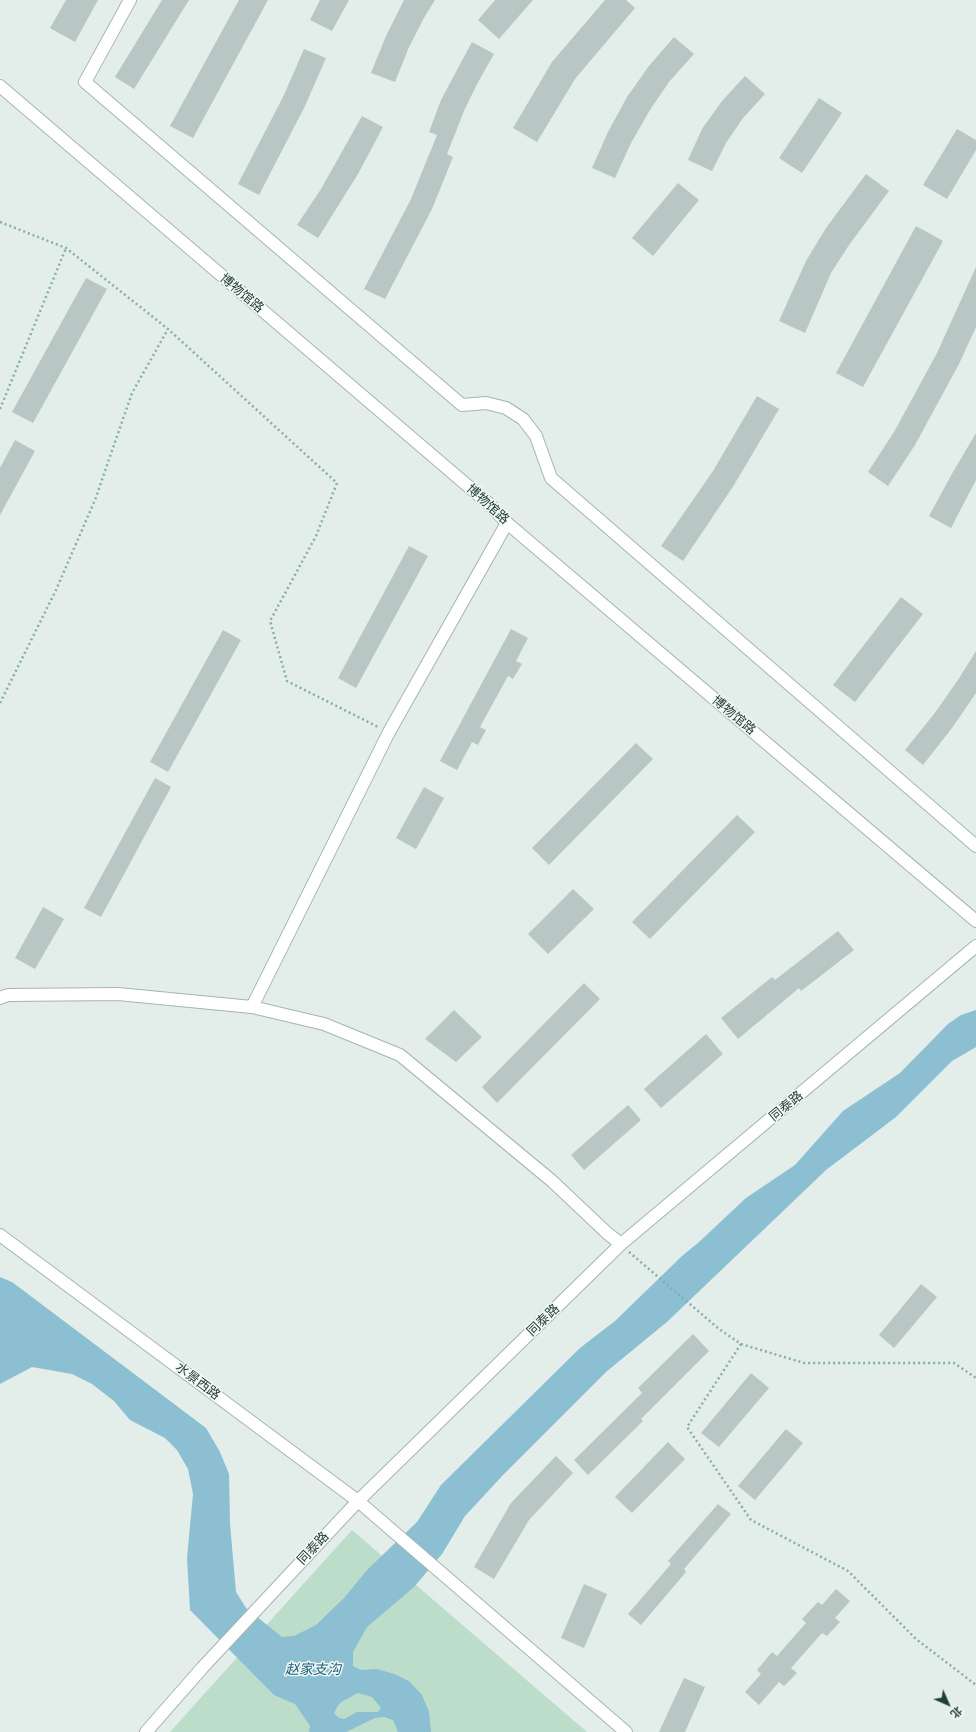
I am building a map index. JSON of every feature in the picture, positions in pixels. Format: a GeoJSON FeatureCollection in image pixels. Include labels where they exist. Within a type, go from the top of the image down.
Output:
{"type":"FeatureCollection","features":[{"type":"Feature","properties":{"kind":"street"},"geometry":{"type":"LineString","coordinates":[[130,0],[85,82],[462,405],[486,403],[506,408],[523,418],[536,436],[551,478],[976,846]]}},
{"type":"Feature","properties":{"kind":"street","name":"博物馆路"},"geometry":{"type":"LineString","coordinates":[[0,86],[483,499],[507,523],[976,921]]}},
{"type":"Feature","properties":{"kind":"street"},"geometry":{"type":"LineString","coordinates":[[252,1007],[389,732],[507,523]]}},
{"type":"Feature","properties":{"kind":"street","name":"同泰路"},"geometry":{"type":"LineString","coordinates":[[146,1732],[202,1667],[358,1501],[621,1244],[976,946]]}},
{"type":"Feature","properties":{"kind":"street"},"geometry":{"type":"LineString","coordinates":[[0,998],[8,996],[118,994],[252,1007],[324,1024],[400,1055],[552,1181],[607,1233],[621,1244]]}},
{"type":"Feature","properties":{"kind":"street","name":"水景西路"},"geometry":{"type":"LineString","coordinates":[[0,1235],[358,1501],[626,1732]]}},
{"type":"Feature","properties":{"kind":"path"},"geometry":{"type":"LineString","coordinates":[[0,222],[66,248],[168,329],[337,483],[316,536],[270,620],[287,681],[389,732]]}},
{"type":"Feature","properties":{"kind":"path"},"geometry":{"type":"LineString","coordinates":[[0,409],[66,248]]}},
{"type":"Feature","properties":{"kind":"path"},"geometry":{"type":"LineString","coordinates":[[0,703],[56,590],[95,500],[132,393],[168,329]]}},
{"type":"Feature","properties":{"kind":"path"},"geometry":{"type":"LineString","coordinates":[[621,1244],[654,1275],[741,1344],[804,1363],[954,1363],[976,1378]]}},
{"type":"Feature","properties":{"kind":"path"},"geometry":{"type":"LineString","coordinates":[[741,1344],[687,1427],[751,1520],[848,1571],[916,1639],[976,1685]]}},
{"type":"Feature","properties":{"kind":"green space"},"geometry":{"type":"Polygon","coordinates":[[[352,1530],[587,1732],[170,1732],[352,1530]]]}},
{"type":"Feature","properties":{"kind":"water","name":"赵家支沟"},"geometry":{"type":"Polygon","coordinates":[[[976,1010],[976,1047],[952,1061],[896,1117],[826,1170],[668,1321],[606,1372],[504,1474],[465,1516],[442,1554],[414,1587],[367,1627],[353,1652],[353,1666],[361,1670],[377,1669],[394,1674],[409,1681],[422,1695],[429,1712],[431,1732],[398,1732],[393,1720],[384,1717],[375,1718],[346,1732],[309,1732],[310,1726],[295,1704],[274,1695],[190,1610],[187,1558],[193,1494],[188,1469],[177,1450],[165,1438],[130,1420],[114,1401],[92,1384],[72,1374],[32,1367],[0,1384],[0,1277],[12,1282],[206,1428],[220,1452],[229,1474],[230,1524],[236,1592],[246,1608],[282,1637],[294,1636],[316,1625],[344,1598],[368,1569],[417,1522],[441,1485],[580,1348],[615,1321],[682,1256],[746,1198],[795,1165],[843,1111],[900,1073],[948,1024],[961,1015],[976,1010]],[[358,1693],[341,1702],[334,1713],[339,1718],[344,1719],[357,1712],[378,1712],[381,1708],[372,1697],[358,1693]]]}},
{"type":"Feature","properties":{"kind":"building"},"geometry":{"type":"Polygon","coordinates":[[[66,0],[98,0],[75,42],[50,28],[66,0]]]}},
{"type":"Feature","properties":{"kind":"building"},"geometry":{"type":"Polygon","coordinates":[[[162,0],[189,0],[134,89],[115,77],[162,0]]]}},
{"type":"Feature","properties":{"kind":"building"},"geometry":{"type":"Polygon","coordinates":[[[239,0],[268,0],[193,138],[170,126],[239,0]]]}},
{"type":"Feature","properties":{"kind":"building"},"geometry":{"type":"Polygon","coordinates":[[[320,0],[349,0],[332,31],[310,20],[320,0]]]}},
{"type":"Feature","properties":{"kind":"building"},"geometry":{"type":"Polygon","coordinates":[[[404,0],[435,0],[409,47],[395,82],[371,73],[386,36],[404,0]]]}},
{"type":"Feature","properties":{"kind":"building"},"geometry":{"type":"Polygon","coordinates":[[[495,0],[533,0],[499,39],[478,20],[495,0]]]}},
{"type":"Feature","properties":{"kind":"building"},"geometry":{"type":"Polygon","coordinates":[[[605,0],[626,0],[635,8],[575,79],[537,142],[513,128],[552,62],[605,0]]]}},
{"type":"Feature","properties":{"kind":"building"},"geometry":{"type":"Polygon","coordinates":[[[674,37],[694,54],[669,82],[650,110],[631,143],[615,178],[592,168],[608,132],[627,97],[649,66],[674,37]]]}},
{"type":"Feature","properties":{"kind":"building"},"geometry":{"type":"Polygon","coordinates":[[[472,42],[494,54],[464,111],[447,154],[453,157],[432,209],[385,299],[364,289],[411,199],[437,135],[429,132],[441,100],[472,42]]]}},
{"type":"Feature","properties":{"kind":"building"},"geometry":{"type":"Polygon","coordinates":[[[304,49],[326,58],[305,106],[259,195],[238,184],[284,95],[304,49]]]}},
{"type":"Feature","properties":{"kind":"building"},"geometry":{"type":"Polygon","coordinates":[[[745,76],[765,94],[743,118],[726,143],[712,171],[688,160],[702,129],[722,101],[745,76]]]}},
{"type":"Feature","properties":{"kind":"building"},"geometry":{"type":"Polygon","coordinates":[[[819,98],[842,113],[802,173],[779,158],[819,98]]]}},
{"type":"Feature","properties":{"kind":"building"},"geometry":{"type":"Polygon","coordinates":[[[362,116],[383,127],[358,174],[318,238],[297,225],[321,189],[362,116]]]}},
{"type":"Feature","properties":{"kind":"building"},"geometry":{"type":"Polygon","coordinates":[[[957,129],[976,140],[976,150],[947,199],[923,185],[957,129]]]}},
{"type":"Feature","properties":{"kind":"building"},"geometry":{"type":"Polygon","coordinates":[[[866,174],[889,191],[849,245],[831,273],[805,333],[779,321],[806,261],[826,228],[866,174]]]}},
{"type":"Feature","properties":{"kind":"building"},"geometry":{"type":"Polygon","coordinates":[[[678,183],[699,200],[653,256],[632,238],[678,183]]]}},
{"type":"Feature","properties":{"kind":"building"},"geometry":{"type":"Polygon","coordinates":[[[916,226],[943,241],[863,387],[836,373],[916,226]]]}},
{"type":"Feature","properties":{"kind":"building"},"geometry":{"type":"Polygon","coordinates":[[[976,267],[976,327],[959,364],[915,445],[888,486],[868,472],[894,432],[937,353],[976,267]]]}},
{"type":"Feature","properties":{"kind":"building"},"geometry":{"type":"Polygon","coordinates":[[[86,278],[107,289],[33,423],[12,412],[86,278]]]}},
{"type":"Feature","properties":{"kind":"building"},"geometry":{"type":"Polygon","coordinates":[[[757,396],[779,409],[734,485],[683,561],[661,546],[713,471],[757,396]]]}},
{"type":"Feature","properties":{"kind":"building"},"geometry":{"type":"Polygon","coordinates":[[[976,433],[976,480],[951,528],[929,516],[976,433]]]}},
{"type":"Feature","properties":{"kind":"building"},"geometry":{"type":"Polygon","coordinates":[[[15,440],[35,451],[0,515],[0,468],[15,440]]]}},
{"type":"Feature","properties":{"kind":"building"},"geometry":{"type":"Polygon","coordinates":[[[409,546],[428,556],[356,688],[338,678],[409,546]]]}},
{"type":"Feature","properties":{"kind":"building"},"geometry":{"type":"Polygon","coordinates":[[[901,597],[923,614],[855,702],[833,685],[901,597]]]}},
{"type":"Feature","properties":{"kind":"building"},"geometry":{"type":"Polygon","coordinates":[[[511,629],[528,638],[516,661],[522,664],[513,679],[508,676],[480,727],[486,730],[478,745],[472,742],[457,770],[440,761],[511,629]]]}},
{"type":"Feature","properties":{"kind":"building"},"geometry":{"type":"Polygon","coordinates":[[[223,630],[241,640],[168,772],[150,762],[223,630]]]}},
{"type":"Feature","properties":{"kind":"building"},"geometry":{"type":"Polygon","coordinates":[[[976,651],[976,693],[952,728],[923,765],[905,750],[934,714],[976,651]]]}},
{"type":"Feature","properties":{"kind":"building"},"geometry":{"type":"Polygon","coordinates":[[[636,743],[653,759],[549,865],[532,848],[636,743]]]}},
{"type":"Feature","properties":{"kind":"building"},"geometry":{"type":"Polygon","coordinates":[[[155,778],[171,787],[101,917],[84,908],[155,778]]]}},
{"type":"Feature","properties":{"kind":"building"},"geometry":{"type":"Polygon","coordinates":[[[424,787],[444,798],[416,849],[396,838],[424,787]]]}},
{"type":"Feature","properties":{"kind":"building"},"geometry":{"type":"Polygon","coordinates":[[[737,815],[755,832],[650,939],[632,922],[737,815]]]}},
{"type":"Feature","properties":{"kind":"building"},"geometry":{"type":"Polygon","coordinates":[[[573,889],[594,909],[548,954],[528,934],[573,889]]]}},
{"type":"Feature","properties":{"kind":"building"},"geometry":{"type":"Polygon","coordinates":[[[43,907],[64,919],[35,969],[15,958],[43,907]]]}},
{"type":"Feature","properties":{"kind":"building"},"geometry":{"type":"Polygon","coordinates":[[[838,931],[854,950],[801,991],[799,988],[738,1039],[721,1018],[772,977],[775,980],[838,931]]]}},
{"type":"Feature","properties":{"kind":"building"},"geometry":{"type":"Polygon","coordinates":[[[584,983],[600,999],[497,1103],[482,1087],[584,983]]]}},
{"type":"Feature","properties":{"kind":"building"},"geometry":{"type":"Polygon","coordinates":[[[454,1010],[482,1037],[456,1062],[425,1039],[454,1010]]]}},
{"type":"Feature","properties":{"kind":"building"},"geometry":{"type":"Polygon","coordinates":[[[706,1034],[723,1054],[661,1108],[644,1089],[706,1034]]]}},
{"type":"Feature","properties":{"kind":"building"},"geometry":{"type":"Polygon","coordinates":[[[628,1105],[641,1120],[584,1170],[571,1155],[628,1105]]]}},
{"type":"Feature","properties":{"kind":"building"},"geometry":{"type":"Polygon","coordinates":[[[921,1284],[937,1297],[894,1348],[879,1335],[921,1284]]]}},
{"type":"Feature","properties":{"kind":"building"},"geometry":{"type":"Polygon","coordinates":[[[693,1334],[709,1351],[641,1419],[643,1421],[588,1475],[574,1460],[642,1393],[638,1388],[693,1334]]]}},
{"type":"Feature","properties":{"kind":"building"},"geometry":{"type":"Polygon","coordinates":[[[751,1373],[769,1388],[719,1447],[701,1433],[751,1373]]]}},
{"type":"Feature","properties":{"kind":"building"},"geometry":{"type":"Polygon","coordinates":[[[786,1429],[803,1443],[755,1500],[738,1486],[786,1429]]]}},
{"type":"Feature","properties":{"kind":"building"},"geometry":{"type":"Polygon","coordinates":[[[668,1442],[685,1459],[632,1513],[615,1497],[668,1442]]]}},
{"type":"Feature","properties":{"kind":"building"},"geometry":{"type":"Polygon","coordinates":[[[556,1456],[573,1473],[529,1520],[494,1579],[474,1567],[511,1503],[556,1456]]]}},
{"type":"Feature","properties":{"kind":"building"},"geometry":{"type":"Polygon","coordinates":[[[718,1504],[731,1514],[684,1569],[686,1572],[641,1625],[628,1614],[671,1564],[668,1561],[718,1504]]]}},
{"type":"Feature","properties":{"kind":"building"},"geometry":{"type":"Polygon","coordinates":[[[584,1584],[607,1594],[584,1648],[561,1638],[584,1584]]]}},
{"type":"Feature","properties":{"kind":"building"},"geometry":{"type":"Polygon","coordinates":[[[836,1589],[850,1601],[835,1618],[840,1622],[827,1636],[822,1633],[791,1668],[797,1673],[784,1686],[779,1682],[759,1705],[745,1692],[761,1674],[757,1670],[772,1652],[777,1656],[806,1623],[802,1619],[818,1602],[822,1605],[836,1589]]]}},
{"type":"Feature","properties":{"kind":"building"},"geometry":{"type":"Polygon","coordinates":[[[684,1678],[705,1687],[685,1732],[659,1732],[684,1678]]]}}]}
